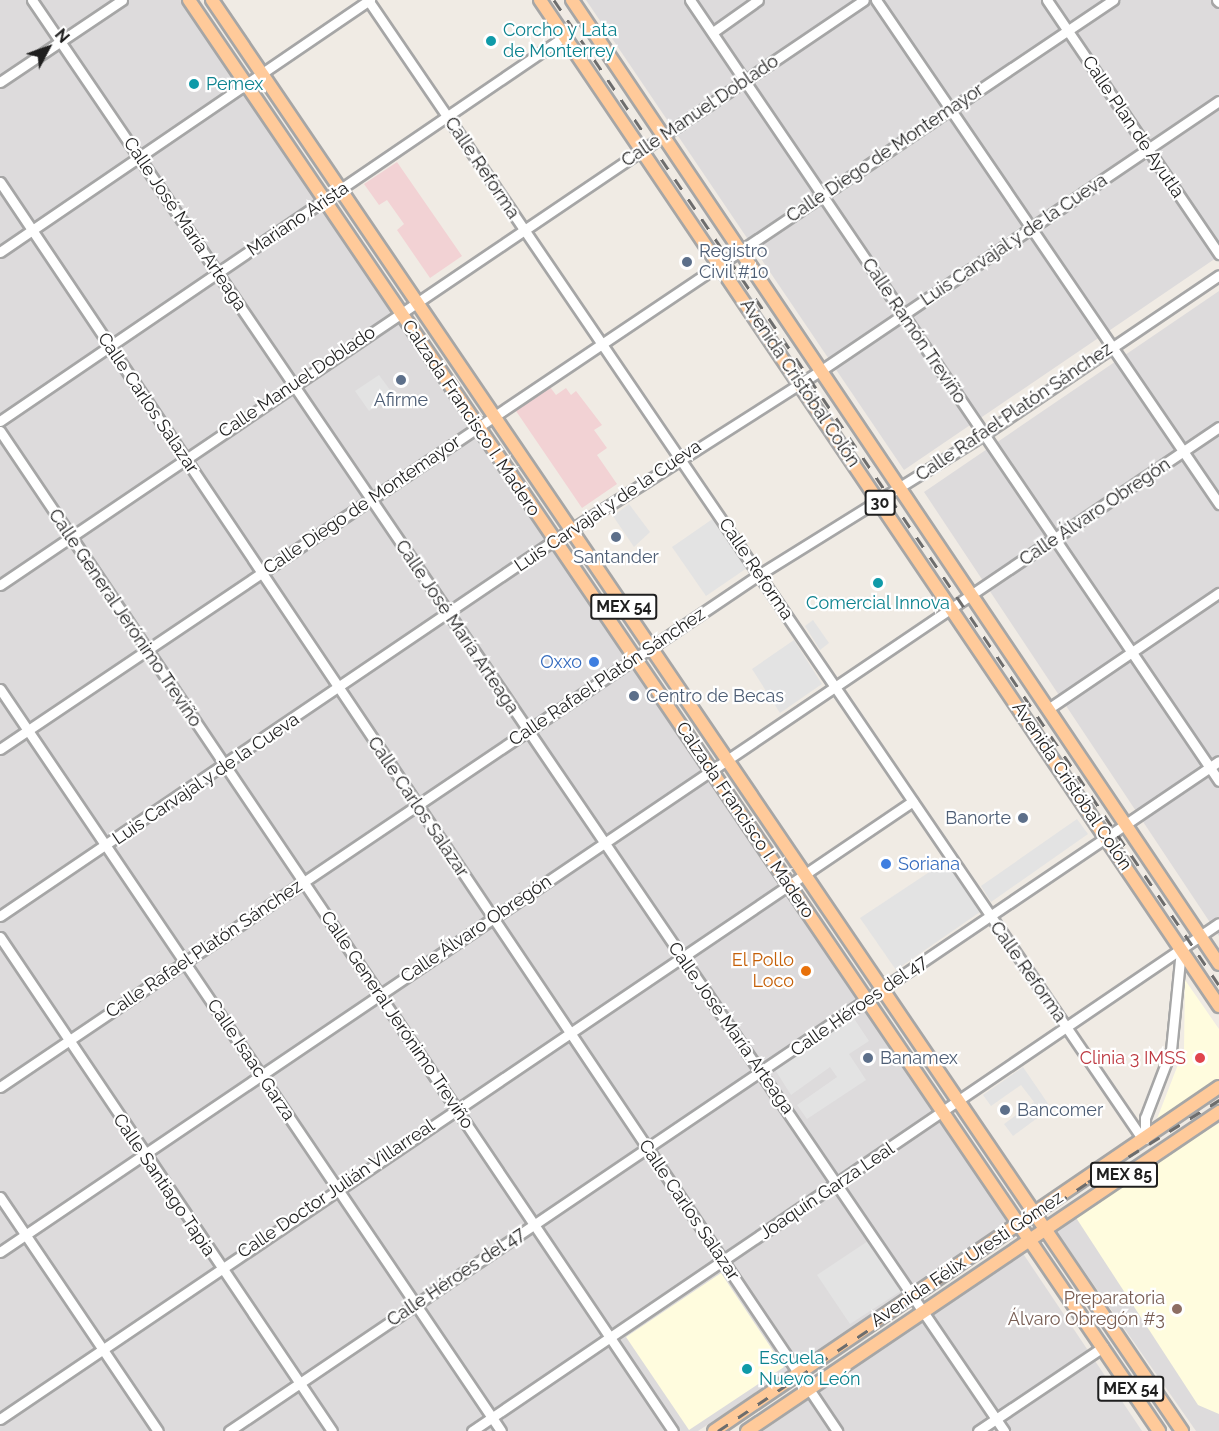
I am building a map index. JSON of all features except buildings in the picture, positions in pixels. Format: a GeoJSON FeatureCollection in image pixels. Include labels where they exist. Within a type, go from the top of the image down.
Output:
{"type":"FeatureCollection","features":[{"type":"Feature","properties":{"kind":"main road","name":"Calzada Francisco I. Madero"},"geometry":{"type":"LineString","coordinates":[[189,0],[554,541],[637,658],[710,770],[1030,1237],[1159,1431]]}},
{"type":"Feature","properties":{"kind":"main road","name":"Calzada Francisco I. Madero"},"geometry":{"type":"LineString","coordinates":[[212,0],[728,758],[1182,1431]]}},
{"type":"Feature","properties":{"kind":"main road","name":"Avenida Cristóbal Colón"},"geometry":{"type":"LineString","coordinates":[[540,0],[1219,1006]]}},
{"type":"Feature","properties":{"kind":"main road","name":"Avenida Cristóbal Colón"},"geometry":{"type":"LineString","coordinates":[[572,0],[823,369],[900,488],[1219,964]]}},
{"type":"Feature","properties":{"kind":"main road","name":"Avenida Félix Uresti Gómez"},"geometry":{"type":"LineString","coordinates":[[714,1431],[1219,1087]]}},
{"type":"Feature","properties":{"kind":"main road","name":"Avenida Félix Uresti Gómez"},"geometry":{"type":"LineString","coordinates":[[747,1431],[923,1314],[1030,1237],[1219,1112]]}},
{"type":"Feature","properties":{"kind":"street","name":"Calle José María Arteaga"},"geometry":{"type":"LineString","coordinates":[[32,0],[1004,1431]]}},
{"type":"Feature","properties":{"kind":"street"},"geometry":{"type":"LineString","coordinates":[[0,82],[122,0]]}},
{"type":"Feature","properties":{"kind":"street"},"geometry":{"type":"LineString","coordinates":[[0,252],[369,0]]}},
{"type":"Feature","properties":{"kind":"street","name":"Calle Reforma"},"geometry":{"type":"LineString","coordinates":[[369,0],[760,574],[989,916],[1144,1140]]}},
{"type":"Feature","properties":{"kind":"street","name":"Calle Ramón Treviño"},"geometry":{"type":"LineString","coordinates":[[690,0],[824,194],[902,316],[983,435],[1057,537],[1219,781]]}},
{"type":"Feature","properties":{"kind":"street"},"geometry":{"type":"LineString","coordinates":[[713,32],[758,0]]}},
{"type":"Feature","properties":{"kind":"street","name":"Calle Manuel Doblado"},"geometry":{"type":"LineString","coordinates":[[0,585],[864,0]]}},
{"type":"Feature","properties":{"kind":"street"},"geometry":{"type":"LineString","coordinates":[[876,0],[1219,504]]}},
{"type":"Feature","properties":{"kind":"street","name":"Calle Plan de Ayutla"},"geometry":{"type":"LineString","coordinates":[[1047,0],[1219,254]]}},
{"type":"Feature","properties":{"kind":"street","name":"Calle Diego de Montemayor"},"geometry":{"type":"LineString","coordinates":[[0,749],[1113,0]]}},
{"type":"Feature","properties":{"kind":"street","name":"Mariano Arista"},"geometry":{"type":"LineString","coordinates":[[0,421],[448,118],[565,36]]}},
{"type":"Feature","properties":{"kind":"street","name":"Luis Carvajal y de la Cueva"},"geometry":{"type":"LineString","coordinates":[[0,916],[106,847],[571,529],[798,382],[823,369],[1219,101]]}},
{"type":"Feature","properties":{"kind":"street","name":"Calle Carlos Salazar"},"geometry":{"type":"LineString","coordinates":[[0,182],[837,1431]]}},
{"type":"Feature","properties":{"kind":"street","name":"Calle Rafael Platón Sánchez"},"geometry":{"type":"LineString","coordinates":[[0,1087],[760,574],[983,435],[1219,275]]}},
{"type":"Feature","properties":{"kind":"street","name":"Calle Álvaro Obregón"},"geometry":{"type":"LineString","coordinates":[[0,1252],[1219,427]]}},
{"type":"Feature","properties":{"kind":"street","name":"Calle General Jerónimo Treviño"},"geometry":{"type":"LineString","coordinates":[[0,431],[145,650],[378,995],[457,1107],[673,1431]]}},
{"type":"Feature","properties":{"kind":"street"},"geometry":{"type":"LineString","coordinates":[[1048,709],[1219,593]]}},
{"type":"Feature","properties":{"kind":"street","name":"Calle Isaac Garza"},"geometry":{"type":"LineString","coordinates":[[0,689],[261,1075],[339,1186],[501,1431]]}},
{"type":"Feature","properties":{"kind":"street","name":"Calle Héroes del 47"},"geometry":{"type":"LineString","coordinates":[[229,1431],[646,1148],[762,1073],[1219,761]]}},
{"type":"Feature","properties":{"kind":"street","name":"Calle Doctor Julián Villarreal"},"geometry":{"type":"LineString","coordinates":[[0,1419],[104,1350],[339,1186],[913,801]]}},
{"type":"Feature","properties":{"kind":"street","name":"Joaquín Garza Leal"},"geometry":{"type":"LineString","coordinates":[[472,1431],[961,1102],[1219,923]]}},
{"type":"Feature","properties":{"kind":"street","name":"Calle Santiago Tapia"},"geometry":{"type":"LineString","coordinates":[[0,937],[142,1154],[332,1431]]}},
{"type":"Feature","properties":{"kind":"street"},"geometry":{"type":"LineString","coordinates":[[1144,1140],[1145,1118],[1171,1050],[1181,949]]}},
{"type":"Feature","properties":{"kind":"street"},"geometry":{"type":"LineString","coordinates":[[0,1197],[159,1431]]}},
{"type":"Feature","properties":{"kind":"street"},"geometry":{"type":"LineString","coordinates":[[978,1431],[1103,1347]]}},
{"type":"Feature","properties":{"kind":"shaded area"},"geometry":{"type":"Polygon","coordinates":[[[0,0],[182,0],[1012,1225],[698,1431],[0,1431],[0,0]]]}},
{"type":"Feature","properties":{"kind":"shaded area"},"geometry":{"type":"Polygon","coordinates":[[[586,0],[1219,0],[1219,256],[904,470],[586,0]]]}},
{"type":"Feature","properties":{"kind":"shaded area"},"geometry":{"type":"Polygon","coordinates":[[[397,162],[462,256],[430,278],[397,230],[404,224],[387,200],[379,205],[364,184],[397,162]]]}},
{"type":"Feature","properties":{"kind":"shaded area"},"geometry":{"type":"Polygon","coordinates":[[[1219,291],[1219,936],[924,492],[1219,291]]]}},
{"type":"Feature","properties":{"kind":"shaded area"},"geometry":{"type":"Polygon","coordinates":[[[379,375],[393,394],[369,411],[355,391],[379,375]]]}},
{"type":"Feature","properties":{"kind":"shaded area"},"geometry":{"type":"Polygon","coordinates":[[[550,387],[556,395],[566,388],[571,395],[576,391],[602,425],[594,430],[607,448],[597,455],[617,484],[582,508],[516,411],[550,387]]]}},
{"type":"Feature","properties":{"kind":"shaded area"},"geometry":{"type":"Polygon","coordinates":[[[629,504],[650,532],[634,547],[613,516],[629,504]]]}},
{"type":"Feature","properties":{"kind":"shaded area"},"geometry":{"type":"Polygon","coordinates":[[[714,518],[747,568],[706,596],[672,547],[714,518]]]}},
{"type":"Feature","properties":{"kind":"shaded area"},"geometry":{"type":"Polygon","coordinates":[[[813,620],[829,643],[820,650],[805,626],[813,620]]]}},
{"type":"Feature","properties":{"kind":"shaded area"},"geometry":{"type":"Polygon","coordinates":[[[794,640],[822,684],[780,713],[752,669],[794,640]]]}},
{"type":"Feature","properties":{"kind":"shaded area"},"geometry":{"type":"Polygon","coordinates":[[[1077,819],[1088,834],[991,902],[981,886],[1077,819]]]}},
{"type":"Feature","properties":{"kind":"shaded area"},"geometry":{"type":"Polygon","coordinates":[[[946,861],[980,912],[896,970],[860,918],[946,861]]]}},
{"type":"Feature","properties":{"kind":"shaded area","name":"Clinia 3 IMSS"},"geometry":{"type":"Polygon","coordinates":[[[1185,980],[1219,1029],[1219,1081],[1155,1124],[1184,1049],[1185,980]]]}},
{"type":"Feature","properties":{"kind":"shaded area"},"geometry":{"type":"Polygon","coordinates":[[[853,1017],[869,1041],[849,1054],[866,1080],[807,1119],[797,1105],[837,1077],[830,1067],[791,1095],[774,1068],[853,1017]]]}},
{"type":"Feature","properties":{"kind":"shaded area"},"geometry":{"type":"Polygon","coordinates":[[[1023,1067],[1051,1108],[1013,1136],[1004,1124],[1034,1102],[1021,1085],[991,1106],[983,1095],[1023,1067]]]}},
{"type":"Feature","properties":{"kind":"shaded area","name":"Preparatoria Álvaro Obregón #3"},"geometry":{"type":"Polygon","coordinates":[[[1219,1116],[1219,1431],[1196,1431],[1052,1225],[1219,1116]]]}},
{"type":"Feature","properties":{"kind":"shaded area","name":"Preparatoria Álvaro Obregón #3"},"geometry":{"type":"Polygon","coordinates":[[[1219,1123],[1219,1414],[1198,1405],[1073,1213],[1219,1123]]]}},
{"type":"Feature","properties":{"kind":"shaded area"},"geometry":{"type":"Polygon","coordinates":[[[868,1241],[901,1291],[850,1324],[817,1275],[868,1241]]]}},
{"type":"Feature","properties":{"kind":"shaded area"},"geometry":{"type":"Polygon","coordinates":[[[1022,1252],[1142,1431],[763,1431],[1022,1252]]]}},
{"type":"Feature","properties":{"kind":"shaded area"},"geometry":{"type":"Polygon","coordinates":[[[721,1273],[784,1367],[689,1430],[626,1337],[721,1273]]]}},
{"type":"Feature","properties":{"kind":"railway"},"geometry":{"type":"LineString","coordinates":[[554,0],[1219,985]]}},
{"type":"Feature","properties":{"kind":"railway"},"geometry":{"type":"LineString","coordinates":[[718,1431],[1088,1182],[1219,1100]]}},
{"type":"Feature","properties":{"kind":"place","name":"Corcho y Lata de Monterrey"},"geometry":{"type":"Point","coordinates":[491,41]}},
{"type":"Feature","properties":{"kind":"place","name":"Pemex"},"geometry":{"type":"Point","coordinates":[194,84]}},
{"type":"Feature","properties":{"kind":"place","name":"Registro Civil #10"},"geometry":{"type":"Point","coordinates":[687,262]}},
{"type":"Feature","properties":{"kind":"place","name":"Afirme"},"geometry":{"type":"Point","coordinates":[401,380]}},
{"type":"Feature","properties":{"kind":"place","name":"Santander"},"geometry":{"type":"Point","coordinates":[616,537]}},
{"type":"Feature","properties":{"kind":"place","name":"Comercial Innova"},"geometry":{"type":"Point","coordinates":[878,583]}},
{"type":"Feature","properties":{"kind":"place","name":"Oxxo"},"geometry":{"type":"Point","coordinates":[594,662]}},
{"type":"Feature","properties":{"kind":"place","name":"Centro de Becas"},"geometry":{"type":"Point","coordinates":[634,696]}},
{"type":"Feature","properties":{"kind":"place","name":"Banorte"},"geometry":{"type":"Point","coordinates":[1023,818]}},
{"type":"Feature","properties":{"kind":"place","name":"Soriana"},"geometry":{"type":"Point","coordinates":[886,864]}},
{"type":"Feature","properties":{"kind":"place","name":"El Pollo Loco"},"geometry":{"type":"Point","coordinates":[806,971]}},
{"type":"Feature","properties":{"kind":"place","name":"Banamex"},"geometry":{"type":"Point","coordinates":[868,1058]}},
{"type":"Feature","properties":{"kind":"place","name":"Clinia 3 IMSS"},"geometry":{"type":"Point","coordinates":[1200,1058]}},
{"type":"Feature","properties":{"kind":"place","name":"Bancomer"},"geometry":{"type":"Point","coordinates":[1005,1110]}},
{"type":"Feature","properties":{"kind":"place","name":"Preparatoria Álvaro Obregón #3"},"geometry":{"type":"Point","coordinates":[1177,1309]}},
{"type":"Feature","properties":{"kind":"place","name":"Escuela Nuevo León"},"geometry":{"type":"Point","coordinates":[747,1369]}}]}
